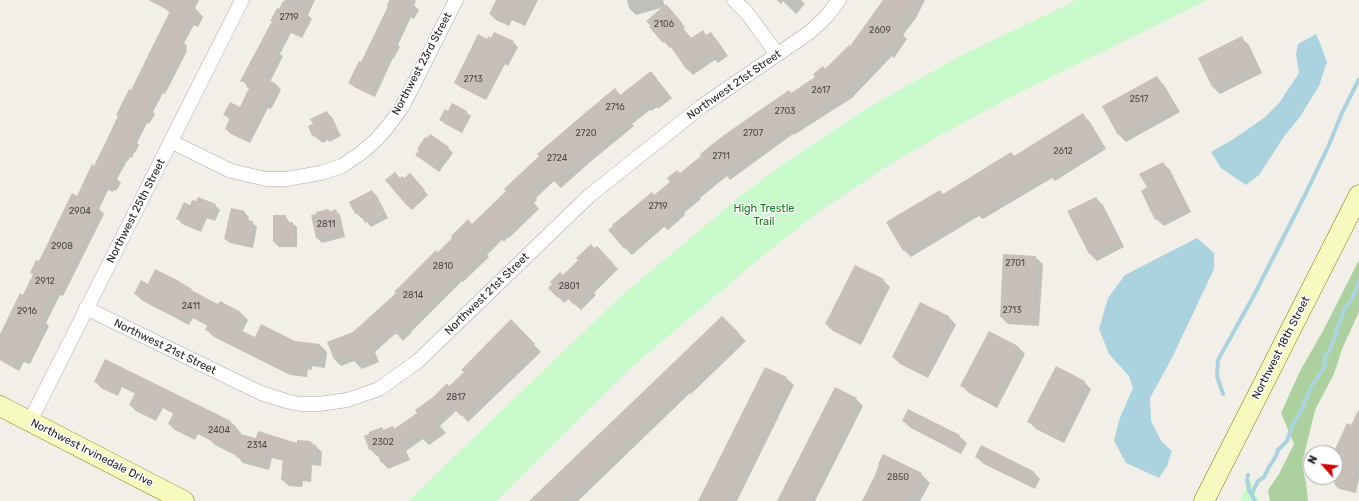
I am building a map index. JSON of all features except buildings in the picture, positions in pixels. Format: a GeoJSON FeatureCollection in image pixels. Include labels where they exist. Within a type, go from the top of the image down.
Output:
{"type":"FeatureCollection","features":[{"type":"Feature","properties":{"kind":"main road","name":"Northwest 18th Street"},"geometry":{"type":"LineString","coordinates":[[1204,501],[1359,195]]}},
{"type":"Feature","properties":{"kind":"main road","name":"Northwest Irvinedale Drive"},"geometry":{"type":"LineString","coordinates":[[0,406],[184,501]]}},
{"type":"Feature","properties":{"kind":"street","name":"Northwest 25th Street"},"geometry":{"type":"LineString","coordinates":[[30,421],[86,308],[172,142],[242,0]]}},
{"type":"Feature","properties":{"kind":"street","name":"Northwest 23rd Street"},"geometry":{"type":"LineString","coordinates":[[172,142],[231,171],[266,179],[286,179],[321,173],[342,166],[361,153],[376,140],[393,119],[410,91],[456,0]]}},
{"type":"Feature","properties":{"kind":"street"},"geometry":{"type":"LineString","coordinates":[[734,0],[747,13],[777,54]]}},
{"type":"Feature","properties":{"kind":"street","name":"Northwest 21st Street"},"geometry":{"type":"LineString","coordinates":[[86,308],[261,393],[286,401],[319,404],[347,400],[379,389],[418,361],[589,196],[702,106],[810,32],[826,17],[839,0]]}},
{"type":"Feature","properties":{"kind":"green space","name":"High Trestle Trail"},"geometry":{"type":"Polygon","coordinates":[[[1077,0],[1207,0],[1009,98],[937,137],[890,164],[817,213],[761,257],[632,367],[496,501],[408,501],[621,296],[743,194],[783,164],[864,110],[958,57],[1077,0]]]}},
{"type":"Feature","properties":{"kind":"green space"},"geometry":{"type":"Polygon","coordinates":[[[1359,260],[1359,312],[1342,349],[1334,374],[1315,410],[1307,445],[1303,445],[1303,485],[1306,485],[1308,501],[1270,501],[1268,490],[1279,474],[1294,444],[1281,413],[1300,371],[1324,329],[1359,260]]]}},
{"type":"Feature","properties":{"kind":"green space"},"geometry":{"type":"Polygon","coordinates":[[[1250,480],[1259,501],[1240,501],[1250,480]]]}},
{"type":"Feature","properties":{"kind":"water"},"geometry":{"type":"Polygon","coordinates":[[[1316,34],[1327,62],[1319,86],[1300,117],[1285,135],[1259,175],[1246,185],[1221,168],[1211,152],[1232,140],[1264,118],[1279,103],[1299,73],[1296,54],[1298,44],[1316,34]]]}},
{"type":"Feature","properties":{"kind":"water"},"geometry":{"type":"Polygon","coordinates":[[[1197,238],[1214,253],[1214,269],[1172,358],[1150,398],[1151,421],[1162,442],[1172,451],[1167,466],[1159,478],[1126,463],[1114,441],[1119,420],[1133,388],[1129,376],[1109,354],[1099,329],[1108,298],[1125,275],[1197,238]]]}},
{"type":"Feature","properties":{"kind":"waterway"},"geometry":{"type":"LineString","coordinates":[[1223,394],[1217,376],[1218,360],[1253,297],[1305,195],[1359,79]]}},
{"type":"Feature","properties":{"kind":"waterway"},"geometry":{"type":"LineString","coordinates":[[1252,493],[1258,481],[1264,477],[1278,450],[1287,441],[1292,426],[1302,409],[1311,387],[1325,366],[1324,358],[1330,350],[1344,310],[1352,299],[1359,281]]}},
{"type":"Feature","properties":{"kind":"waterway"},"geometry":{"type":"LineString","coordinates":[[1248,475],[1247,480],[1249,490],[1255,501]]}}]}
